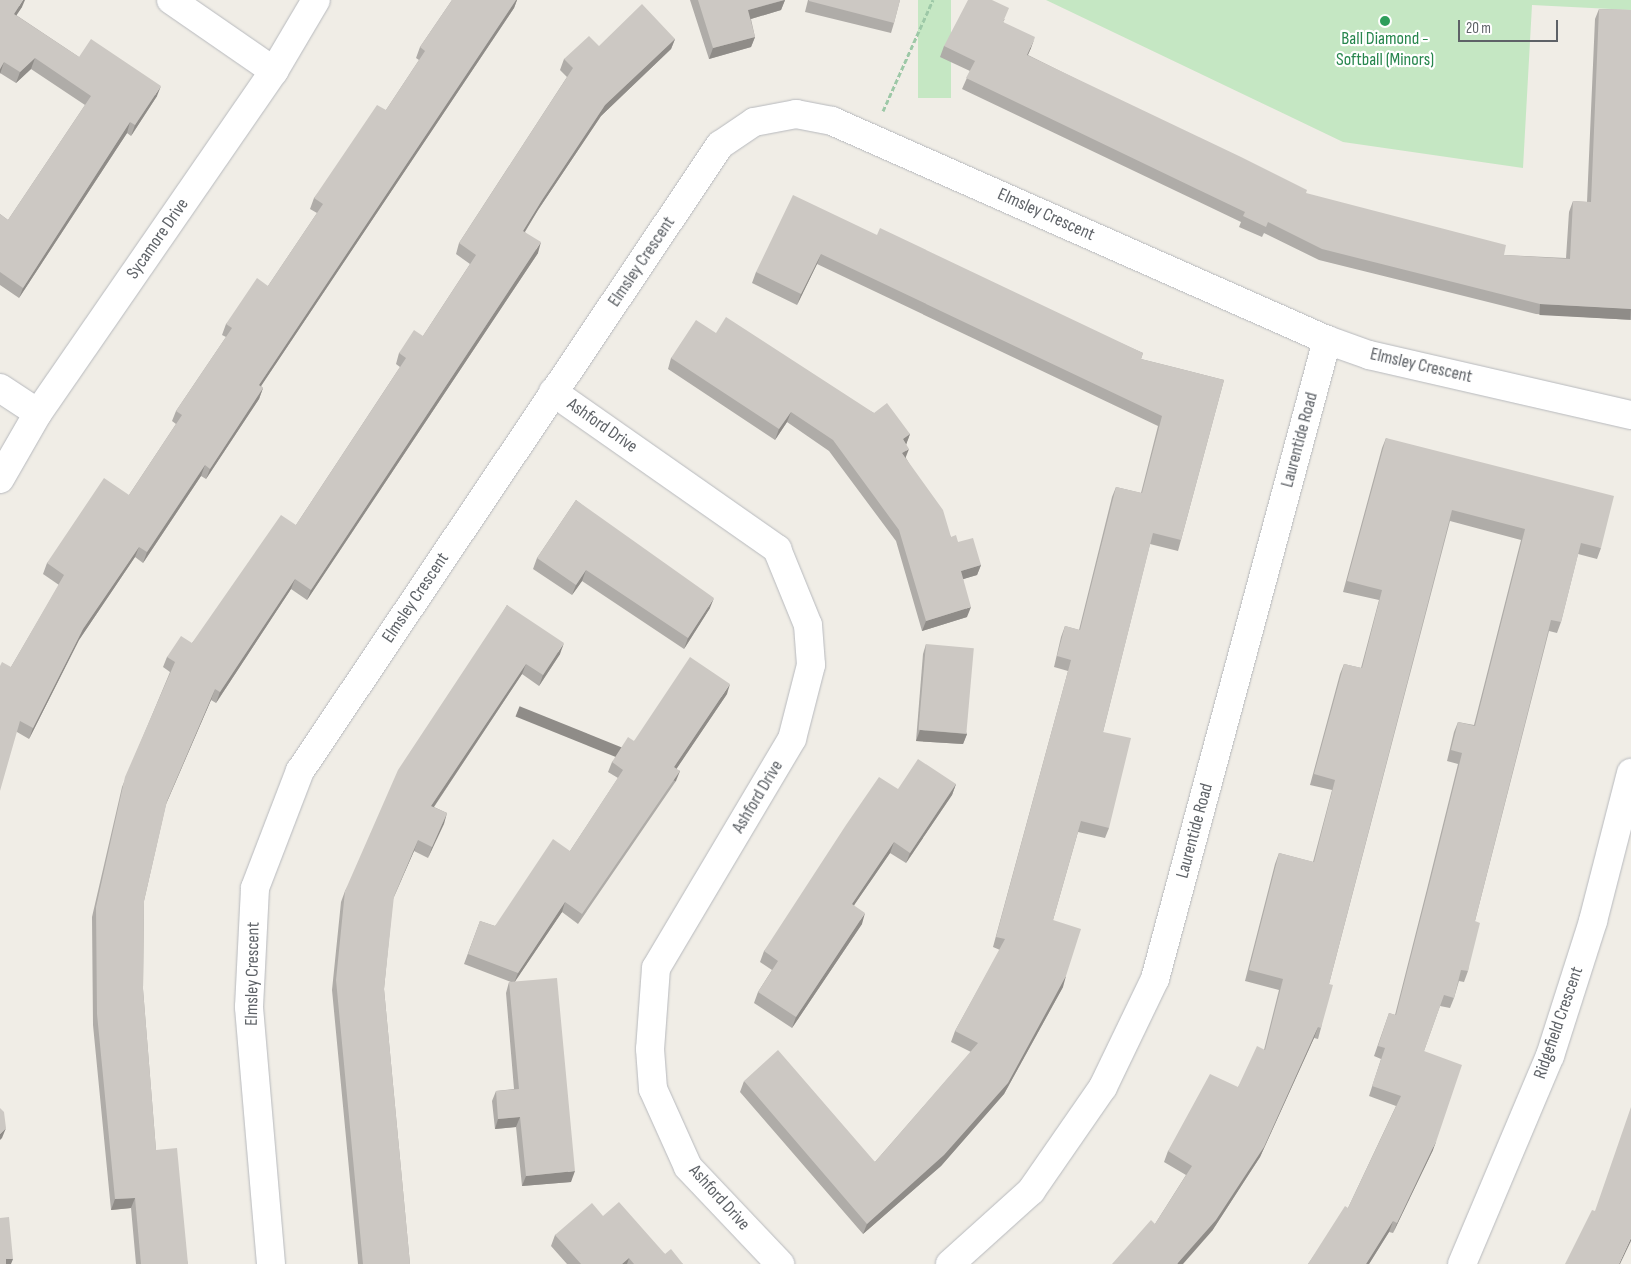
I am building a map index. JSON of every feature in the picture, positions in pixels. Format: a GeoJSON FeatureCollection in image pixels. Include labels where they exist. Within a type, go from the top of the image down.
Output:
{"type":"FeatureCollection","features":[{"type":"Feature","properties":{"kind":"street"},"geometry":{"type":"LineString","coordinates":[[171,0],[274,71]]}},
{"type":"Feature","properties":{"kind":"street","name":"Sycamore Drive"},"geometry":{"type":"LineString","coordinates":[[0,479],[38,413],[274,71],[316,0]]}},
{"type":"Feature","properties":{"kind":"street","name":"Elmsley Crescent"},"geometry":{"type":"LineString","coordinates":[[271,1264],[249,1007],[255,888],[300,771],[720,145],[754,122],[796,114],[832,121],[1327,340],[1369,355],[1631,415]]}},
{"type":"Feature","properties":{"kind":"street","name":"Laurentide Road"},"geometry":{"type":"LineString","coordinates":[[950,1264],[1031,1191],[1103,1087],[1155,979],[1327,340]]}},
{"type":"Feature","properties":{"kind":"street"},"geometry":{"type":"LineString","coordinates":[[0,388],[38,413]]}},
{"type":"Feature","properties":{"kind":"street","name":"Ashford Drive"},"geometry":{"type":"LineString","coordinates":[[553,392],[777,549],[808,625],[811,665],[792,739],[656,968],[650,1049],[653,1089],[688,1167],[780,1264]]}},
{"type":"Feature","properties":{"kind":"street","name":"Ridgefield Crescent"},"geometry":{"type":"LineString","coordinates":[[1462,1264],[1550,1056],[1593,921],[1631,773]]}},
{"type":"Feature","properties":{"kind":"path"},"geometry":{"type":"LineString","coordinates":[[871,138],[933,0]]}},
{"type":"Feature","properties":{"kind":"green space"},"geometry":{"type":"Polygon","coordinates":[[[918,0],[951,0],[951,98],[918,98],[918,0]]]}},
{"type":"Feature","properties":{"kind":"green space"},"geometry":{"type":"Polygon","coordinates":[[[1046,0],[1631,0],[1631,10],[1532,5],[1523,168],[1343,142],[1046,0]]]}},
{"type":"Feature","properties":{"kind":"building"},"geometry":{"type":"Polygon","coordinates":[[[0,0],[23,0],[14,14],[79,57],[91,39],[161,86],[135,125],[130,122],[23,288],[0,272],[0,214],[8,220],[91,96],[35,58],[20,72],[4,62],[0,69],[0,0]]]}},
{"type":"Feature","properties":{"kind":"building"},"geometry":{"type":"Polygon","coordinates":[[[452,0],[516,0],[259,385],[263,388],[210,469],[205,465],[147,552],[139,547],[83,629],[33,728],[20,721],[0,791],[0,666],[2,662],[11,667],[64,575],[47,563],[104,478],[129,495],[182,415],[176,411],[232,328],[226,324],[257,278],[268,286],[323,204],[314,198],[377,105],[386,110],[425,51],[420,47],[452,0]]]}},
{"type":"Feature","properties":{"kind":"building"},"geometry":{"type":"Polygon","coordinates":[[[698,0],[784,0],[748,10],[755,37],[713,48],[698,0]]]}},
{"type":"Feature","properties":{"kind":"building"},"geometry":{"type":"Polygon","coordinates":[[[809,0],[900,0],[894,23],[809,0]]]}},
{"type":"Feature","properties":{"kind":"building"},"geometry":{"type":"Polygon","coordinates":[[[968,0],[992,0],[1009,8],[1003,22],[1035,37],[1027,55],[1241,157],[1307,190],[1306,193],[1506,245],[1504,255],[1570,259],[1573,201],[1591,202],[1599,9],[1631,10],[1631,309],[1540,304],[1322,249],[1268,222],[1266,227],[1243,216],[1245,212],[966,78],[975,61],[944,46],[968,0]]]}},
{"type":"Feature","properties":{"kind":"building"},"geometry":{"type":"Polygon","coordinates":[[[642,4],[675,39],[605,105],[542,200],[523,231],[541,242],[311,590],[295,579],[220,692],[215,689],[167,801],[144,901],[143,989],[156,1150],[177,1148],[188,1264],[141,1264],[135,1198],[115,1199],[97,1014],[96,907],[125,777],[175,662],[167,657],[181,636],[192,643],[281,515],[296,525],[406,358],[399,353],[414,330],[423,336],[476,255],[459,243],[573,68],[564,59],[589,36],[599,46],[642,4]]]}},
{"type":"Feature","properties":{"kind":"building"},"geometry":{"type":"Polygon","coordinates":[[[793,195],[877,235],[880,228],[1143,353],[1141,359],[1224,380],[1181,540],[1153,533],[1103,732],[1131,738],[1109,828],[1081,821],[1053,920],[1081,929],[1066,976],[1008,1083],[944,1155],[867,1224],[744,1081],[778,1050],[875,1162],[978,1043],[955,1031],[1005,939],[996,937],[1071,660],[1057,656],[1065,626],[1080,630],[1116,487],[1142,493],[1162,416],[821,254],[801,294],[756,272],[793,195]]]}},
{"type":"Feature","properties":{"kind":"building"},"geometry":{"type":"Polygon","coordinates":[[[726,317],[874,413],[887,403],[910,434],[903,439],[909,449],[902,453],[943,510],[951,537],[956,535],[958,542],[973,538],[981,565],[961,571],[971,607],[926,621],[899,530],[833,440],[791,412],[779,429],[671,358],[696,320],[716,333],[726,317]]]}},
{"type":"Feature","properties":{"kind":"building"},"geometry":{"type":"Polygon","coordinates":[[[1386,438],[1614,496],[1601,548],[1581,543],[1561,622],[1551,620],[1475,921],[1480,923],[1468,971],[1461,970],[1454,998],[1444,995],[1424,1051],[1462,1065],[1437,1139],[1397,1223],[1393,1221],[1366,1264],[1308,1264],[1345,1206],[1348,1208],[1401,1096],[1372,1086],[1385,1048],[1378,1046],[1389,1013],[1396,1015],[1462,753],[1451,750],[1458,722],[1475,726],[1525,529],[1452,510],[1329,984],[1333,985],[1321,1028],[1318,1027],[1264,1147],[1216,1220],[1177,1264],[1112,1264],[1151,1220],[1155,1224],[1192,1166],[1168,1151],[1210,1074],[1238,1087],[1257,1046],[1265,1050],[1283,979],[1249,970],[1279,853],[1314,862],[1335,780],[1314,774],[1344,664],[1362,668],[1382,590],[1347,581],[1386,438]]]}},
{"type":"Feature","properties":{"kind":"building"},"geometry":{"type":"Polygon","coordinates":[[[576,500],[714,598],[688,638],[586,570],[576,585],[537,558],[576,500]]]}},
{"type":"Feature","properties":{"kind":"building"},"geometry":{"type":"Polygon","coordinates":[[[507,605],[564,643],[543,675],[526,664],[431,806],[447,813],[432,847],[418,840],[394,896],[384,989],[410,1264],[363,1264],[336,980],[345,891],[398,770],[507,605]]]}},
{"type":"Feature","properties":{"kind":"building"},"geometry":{"type":"Polygon","coordinates":[[[926,644],[974,648],[966,734],[919,730],[926,644]]]}},
{"type":"Feature","properties":{"kind":"building"},"geometry":{"type":"Polygon","coordinates":[[[690,657],[730,684],[674,767],[680,771],[582,914],[565,902],[518,973],[468,954],[480,921],[495,926],[553,839],[570,851],[623,770],[612,762],[628,737],[634,741],[690,657]]]}},
{"type":"Feature","properties":{"kind":"building"},"geometry":{"type":"Polygon","coordinates":[[[918,759],[956,784],[910,853],[894,842],[852,904],[865,913],[796,1017],[758,992],[778,961],[764,951],[879,777],[898,789],[918,759]]]}},
{"type":"Feature","properties":{"kind":"building"},"geometry":{"type":"Polygon","coordinates":[[[557,978],[575,1171],[526,1176],[520,1117],[498,1119],[496,1091],[519,1089],[509,982],[557,978]]]}},
{"type":"Feature","properties":{"kind":"building"},"geometry":{"type":"Polygon","coordinates":[[[1631,1107],[1631,1238],[1619,1264],[1565,1264],[1592,1210],[1595,1211],[1631,1107]]]}},
{"type":"Feature","properties":{"kind":"building"},"geometry":{"type":"Polygon","coordinates":[[[0,1108],[4,1112],[6,1128],[0,1134],[0,1108]]]}},
{"type":"Feature","properties":{"kind":"building"},"geometry":{"type":"Polygon","coordinates":[[[619,1202],[665,1254],[671,1249],[683,1264],[634,1264],[629,1258],[622,1264],[581,1264],[555,1235],[592,1203],[603,1216],[619,1202]]]}},
{"type":"Feature","properties":{"kind":"building"},"geometry":{"type":"Polygon","coordinates":[[[9,1217],[13,1259],[6,1259],[6,1264],[0,1264],[0,1218],[9,1217]]]}},
{"type":"Feature","properties":{"kind":"place","name":"Ball Diamond - Softball (Minors)"},"geometry":{"type":"Point","coordinates":[1385,21]}}]}
